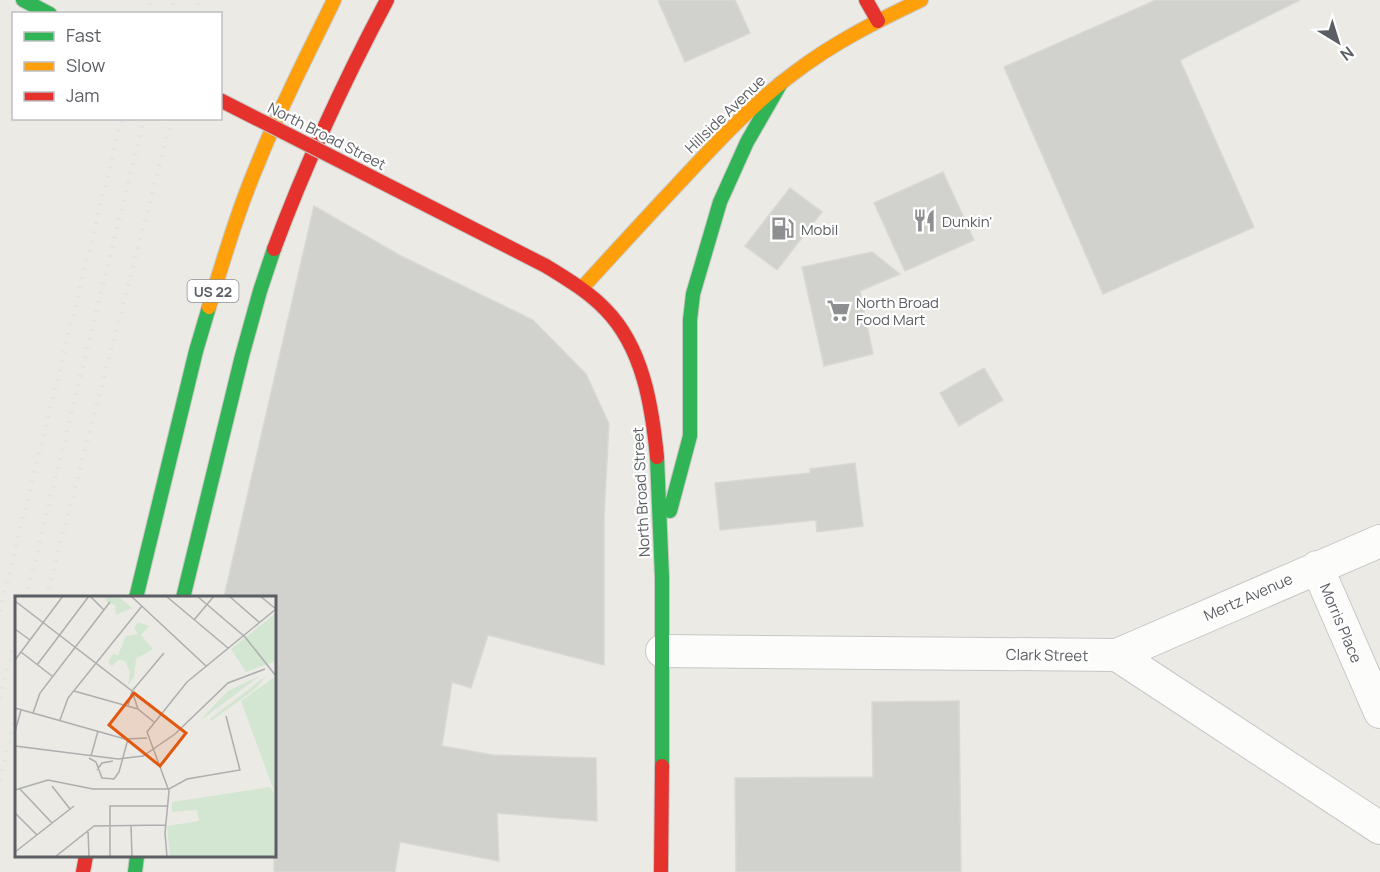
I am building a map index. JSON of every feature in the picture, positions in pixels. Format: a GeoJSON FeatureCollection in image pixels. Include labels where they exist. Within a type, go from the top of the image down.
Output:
{"type":"FeatureCollection","features":[{"type":"Feature","properties":{"kind":"main road"},"geometry":{"type":"LineString","coordinates":[[23,0],[46,12]]}},
{"type":"Feature","properties":{"kind":"main road","name":"US 22"},"geometry":{"type":"LineString","coordinates":[[136,596],[196,351],[234,225],[282,106],[334,0]]}},
{"type":"Feature","properties":{"kind":"main road","name":"US 22"},"geometry":{"type":"LineString","coordinates":[[183,596],[236,380],[274,250],[311,153],[358,52],[387,0]]}},
{"type":"Feature","properties":{"kind":"main road"},"geometry":{"type":"LineString","coordinates":[[866,0],[878,21]]}},
{"type":"Feature","properties":{"kind":"main road","name":"Hillside Avenue"},"geometry":{"type":"LineString","coordinates":[[582,288],[718,140],[781,83],[811,60],[839,43],[921,0]]}},
{"type":"Feature","properties":{"kind":"main road"},"geometry":{"type":"LineString","coordinates":[[662,545],[690,436],[690,320],[693,294],[720,202],[747,142],[781,83]]}},
{"type":"Feature","properties":{"kind":"main road","name":"North Broad Street"},"geometry":{"type":"LineString","coordinates":[[222,101],[546,266],[582,288],[598,302],[622,330],[638,364],[651,404],[658,455],[662,545],[661,872]]}},
{"type":"Feature","properties":{"kind":"main road"},"geometry":{"type":"LineString","coordinates":[[83,872],[86,857]]}},
{"type":"Feature","properties":{"kind":"main road"},"geometry":{"type":"LineString","coordinates":[[135,872],[137,857]]}},
{"type":"Feature","properties":{"kind":"street","name":"Mertz Avenue"},"geometry":{"type":"LineString","coordinates":[[1116,655],[1380,541]]}},
{"type":"Feature","properties":{"kind":"street","name":"Morris Place"},"geometry":{"type":"LineString","coordinates":[[1317,567],[1380,712]]}},
{"type":"Feature","properties":{"kind":"street","name":"Clark Street"},"geometry":{"type":"LineString","coordinates":[[662,651],[1116,655]]}},
{"type":"Feature","properties":{"kind":"street"},"geometry":{"type":"LineString","coordinates":[[1116,655],[1380,828]]}},
{"type":"Feature","properties":{"kind":"building"},"geometry":{"type":"Polygon","coordinates":[[[658,0],[735,0],[750,33],[685,62],[658,0]]]}},
{"type":"Feature","properties":{"kind":"building"},"geometry":{"type":"Polygon","coordinates":[[[1156,0],[1300,0],[1180,60],[1254,227],[1103,294],[1004,67],[1156,0]]]}},
{"type":"Feature","properties":{"kind":"building","name":"Dunkin'"},"geometry":{"type":"Polygon","coordinates":[[[943,172],[974,240],[905,271],[874,203],[943,172]]]}},
{"type":"Feature","properties":{"kind":"building","name":"Mobil"},"geometry":{"type":"Polygon","coordinates":[[[790,188],[822,212],[777,270],[745,246],[790,188]]]}},
{"type":"Feature","properties":{"kind":"building"},"geometry":{"type":"Polygon","coordinates":[[[314,206],[401,256],[533,320],[586,374],[609,424],[604,516],[604,665],[488,635],[471,688],[452,682],[442,746],[493,755],[596,758],[597,821],[497,813],[499,861],[400,842],[395,872],[274,872],[274,857],[276,857],[276,596],[224,596],[314,206]]]}},
{"type":"Feature","properties":{"kind":"building","name":"North Broad Food Mart"},"geometry":{"type":"Polygon","coordinates":[[[872,252],[900,274],[860,291],[873,354],[824,366],[802,267],[872,252]]]}},
{"type":"Feature","properties":{"kind":"building"},"geometry":{"type":"Polygon","coordinates":[[[984,368],[1003,400],[959,426],[940,393],[984,368]]]}},
{"type":"Feature","properties":{"kind":"building"},"geometry":{"type":"Polygon","coordinates":[[[855,463],[863,526],[817,532],[816,520],[720,530],[715,483],[810,473],[810,469],[855,463]]]}},
{"type":"Feature","properties":{"kind":"building"},"geometry":{"type":"Polygon","coordinates":[[[959,701],[961,872],[736,872],[735,778],[873,777],[872,702],[959,701]]]}},
{"type":"Feature","properties":{"kind":"railway"},"geometry":{"type":"LineString","coordinates":[[148,12],[151,0]]}},
{"type":"Feature","properties":{"kind":"railway"},"geometry":{"type":"LineString","coordinates":[[171,12],[174,0]]}},
{"type":"Feature","properties":{"kind":"railway"},"geometry":{"type":"LineString","coordinates":[[197,12],[200,0]]}},
{"type":"Feature","properties":{"kind":"railway"},"geometry":{"type":"LineString","coordinates":[[0,611],[122,120]]}},
{"type":"Feature","properties":{"kind":"railway"},"geometry":{"type":"LineString","coordinates":[[26,596],[144,120]]}},
{"type":"Feature","properties":{"kind":"railway"},"geometry":{"type":"LineString","coordinates":[[47,596],[171,120]]}},
{"type":"Feature","properties":{"kind":"railway"},"geometry":{"type":"LineString","coordinates":[[0,698],[15,638]]}},
{"type":"Feature","properties":{"kind":"railway"},"geometry":{"type":"LineString","coordinates":[[0,780],[15,718]]}},
{"type":"Feature","properties":{"kind":"traffic: fast"},"geometry":{"type":"LineString","coordinates":[[23,0],[46,12]]}},
{"type":"Feature","properties":{"kind":"traffic: fast"},"geometry":{"type":"LineString","coordinates":[[670,511],[690,436],[690,320],[693,294],[720,202],[747,142],[781,83]]}},
{"type":"Feature","properties":{"kind":"traffic: fast"},"geometry":{"type":"LineString","coordinates":[[183,596],[242,356],[274,249]]}},
{"type":"Feature","properties":{"kind":"traffic: fast"},"geometry":{"type":"LineString","coordinates":[[136,596],[196,351],[209,307]]}},
{"type":"Feature","properties":{"kind":"traffic: fast"},"geometry":{"type":"LineString","coordinates":[[657,457],[662,578],[662,766]]}},
{"type":"Feature","properties":{"kind":"traffic: fast"},"geometry":{"type":"LineString","coordinates":[[135,872],[137,857]]}},
{"type":"Feature","properties":{"kind":"traffic: slow"},"geometry":{"type":"LineString","coordinates":[[209,307],[251,181],[285,101],[334,0]]}},
{"type":"Feature","properties":{"kind":"traffic: slow"},"geometry":{"type":"LineString","coordinates":[[582,288],[706,154],[763,98],[794,73],[840,42],[921,0]]}},
{"type":"Feature","properties":{"kind":"traffic: jam"},"geometry":{"type":"LineString","coordinates":[[274,249],[326,123],[387,0]]}},
{"type":"Feature","properties":{"kind":"traffic: jam"},"geometry":{"type":"LineString","coordinates":[[866,0],[878,21]]}},
{"type":"Feature","properties":{"kind":"traffic: jam"},"geometry":{"type":"LineString","coordinates":[[222,101],[348,165]]}},
{"type":"Feature","properties":{"kind":"traffic: jam"},"geometry":{"type":"LineString","coordinates":[[348,165],[546,266],[578,286],[599,303],[619,325],[637,360],[648,398],[657,457]]}},
{"type":"Feature","properties":{"kind":"traffic: jam"},"geometry":{"type":"LineString","coordinates":[[661,872],[662,766]]}},
{"type":"Feature","properties":{"kind":"traffic: jam"},"geometry":{"type":"LineString","coordinates":[[83,872],[86,857]]}},
{"type":"Feature","properties":{"kind":"place","name":"Dunkin'"},"geometry":{"type":"Point","coordinates":[924,221]}},
{"type":"Feature","properties":{"kind":"place","name":"Mobil"},"geometry":{"type":"Point","coordinates":[783,229]}},
{"type":"Feature","properties":{"kind":"place","name":"North Broad Food Mart"},"geometry":{"type":"Point","coordinates":[838,311]}}]}
